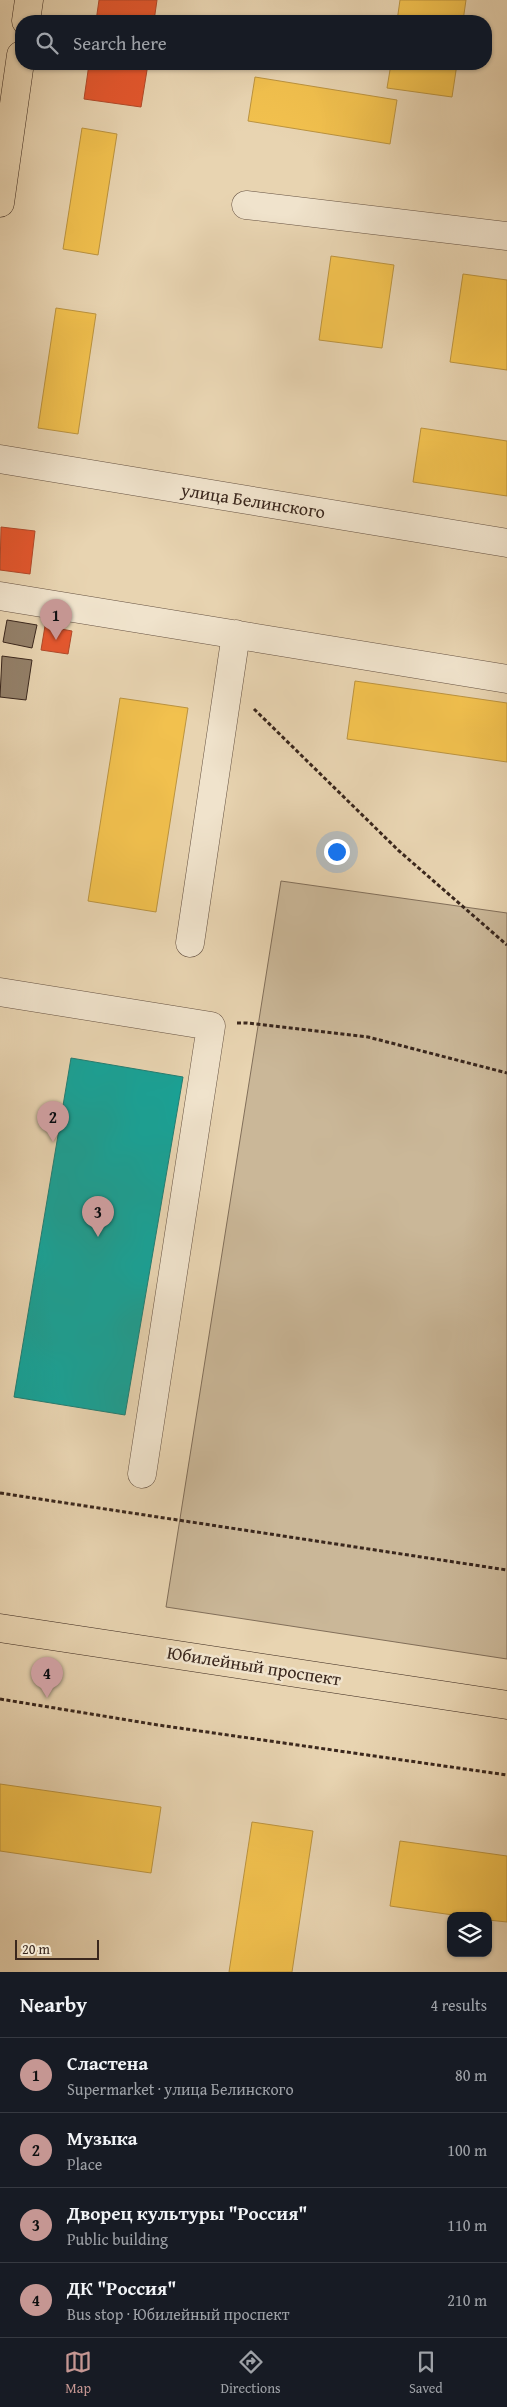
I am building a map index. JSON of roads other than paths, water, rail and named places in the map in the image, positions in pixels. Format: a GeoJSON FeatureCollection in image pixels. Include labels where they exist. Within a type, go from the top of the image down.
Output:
{"type":"FeatureCollection","features":[{"type":"Feature","properties":{"kind":"main road"},"geometry":{"type":"LineString","coordinates":[[27,15],[29,0]]}},
{"type":"Feature","properties":{"kind":"main road"},"geometry":{"type":"LineString","coordinates":[[0,203],[19,70]]}},
{"type":"Feature","properties":{"kind":"main road","name":"Юбилейный проспект"},"geometry":{"type":"LineString","coordinates":[[0,1628],[507,1705]]}},
{"type":"Feature","properties":{"kind":"street"},"geometry":{"type":"LineString","coordinates":[[246,205],[507,236]]}},
{"type":"Feature","properties":{"kind":"street","name":"улица Белинского"},"geometry":{"type":"LineString","coordinates":[[0,459],[507,543]]}},
{"type":"Feature","properties":{"kind":"street"},"geometry":{"type":"LineString","coordinates":[[0,596],[507,679]]}},
{"type":"Feature","properties":{"kind":"street"},"geometry":{"type":"LineString","coordinates":[[190,943],[236,634]]}},
{"type":"Feature","properties":{"kind":"street"},"geometry":{"type":"LineString","coordinates":[[0,992],[211,1026],[142,1474]]}},
{"type":"Feature","properties":{"kind":"place","name":"Сластена"},"geometry":{"type":"Point","coordinates":[56,640]}},
{"type":"Feature","properties":{"kind":"place","name":"Музыка"},"geometry":{"type":"Point","coordinates":[53,1142]}},
{"type":"Feature","properties":{"kind":"place","name":"Дворец культуры \"Россия\""},"geometry":{"type":"Point","coordinates":[98,1237]}},
{"type":"Feature","properties":{"kind":"place","name":"ДК \"Россия\""},"geometry":{"type":"Point","coordinates":[47,1698]}}]}
